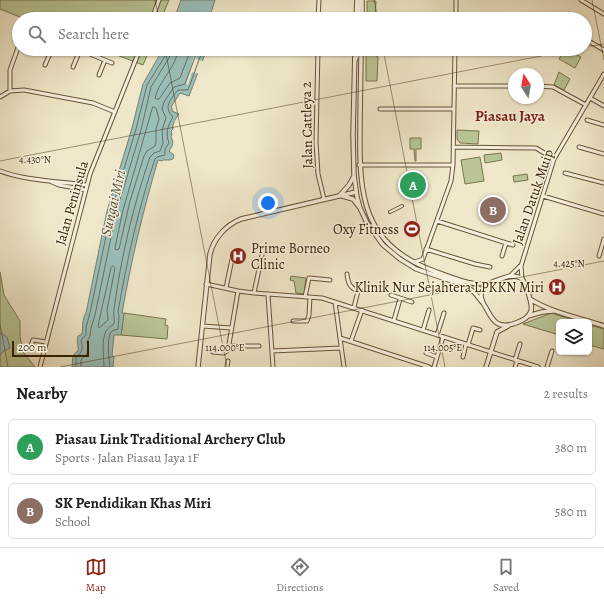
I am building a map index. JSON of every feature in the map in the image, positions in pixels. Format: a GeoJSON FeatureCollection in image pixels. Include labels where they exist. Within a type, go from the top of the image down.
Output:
{"type":"FeatureCollection","features":[{"type":"Feature","properties":{"kind":"street"},"geometry":{"type":"LineString","coordinates":[[155,12],[159,0]]}},
{"type":"Feature","properties":{"kind":"street"},"geometry":{"type":"LineString","coordinates":[[318,12],[319,0]]}},
{"type":"Feature","properties":{"kind":"street"},"geometry":{"type":"LineString","coordinates":[[357,0],[357,12]]}},
{"type":"Feature","properties":{"kind":"street"},"geometry":{"type":"LineString","coordinates":[[358,12],[361,0]]}},
{"type":"Feature","properties":{"kind":"street"},"geometry":{"type":"LineString","coordinates":[[361,0],[362,12]]}},
{"type":"Feature","properties":{"kind":"street"},"geometry":{"type":"LineString","coordinates":[[456,0],[456,12]]}},
{"type":"Feature","properties":{"kind":"street"},"geometry":{"type":"LineString","coordinates":[[581,0],[588,2],[604,14]]}},
{"type":"Feature","properties":{"kind":"street"},"geometry":{"type":"LineString","coordinates":[[592,43],[604,50]]}},
{"type":"Feature","properties":{"kind":"street"},"geometry":{"type":"LineString","coordinates":[[10,91],[10,70],[15,56]]}},
{"type":"Feature","properties":{"kind":"street"},"geometry":{"type":"LineString","coordinates":[[45,65],[49,56]]}},
{"type":"Feature","properties":{"kind":"street"},"geometry":{"type":"LineString","coordinates":[[73,67],[77,56]]}},
{"type":"Feature","properties":{"kind":"street"},"geometry":{"type":"LineString","coordinates":[[96,56],[112,63]]}},
{"type":"Feature","properties":{"kind":"street","name":"Jalan Peninsula"},"geometry":{"type":"LineString","coordinates":[[40,367],[86,185],[137,56]]}},
{"type":"Feature","properties":{"kind":"street","name":"Jalan Cattleya 2"},"geometry":{"type":"LineString","coordinates":[[318,56],[316,142],[318,174],[324,199]]}},
{"type":"Feature","properties":{"kind":"street"},"geometry":{"type":"LineString","coordinates":[[356,56],[353,135],[354,175],[360,208]]}},
{"type":"Feature","properties":{"kind":"street"},"geometry":{"type":"LineString","coordinates":[[361,56],[359,165],[361,183],[371,218],[381,235],[391,246],[425,268],[474,284],[487,284],[510,276],[516,276],[522,279]]}},
{"type":"Feature","properties":{"kind":"street"},"geometry":{"type":"LineString","coordinates":[[425,268],[423,259],[451,181],[453,165],[455,56]]}},
{"type":"Feature","properties":{"kind":"street"},"geometry":{"type":"LineString","coordinates":[[99,75],[106,60]]}},
{"type":"Feature","properties":{"kind":"street","name":"Jalan Datuk Muip"},"geometry":{"type":"LineString","coordinates":[[521,266],[554,159],[604,74]]}},
{"type":"Feature","properties":{"kind":"street"},"geometry":{"type":"LineString","coordinates":[[454,86],[508,86]]}},
{"type":"Feature","properties":{"kind":"street"},"geometry":{"type":"LineString","coordinates":[[544,86],[553,87],[586,105]]}},
{"type":"Feature","properties":{"kind":"street"},"geometry":{"type":"LineString","coordinates":[[0,97],[10,91],[24,90],[93,103],[115,112]]}},
{"type":"Feature","properties":{"kind":"street"},"geometry":{"type":"LineString","coordinates":[[590,98],[604,106]]}},
{"type":"Feature","properties":{"kind":"street"},"geometry":{"type":"LineString","coordinates":[[380,109],[454,110]]}},
{"type":"Feature","properties":{"kind":"street"},"geometry":{"type":"LineString","coordinates":[[587,120],[604,125]]}},
{"type":"Feature","properties":{"kind":"street"},"geometry":{"type":"LineString","coordinates":[[453,147],[536,148],[554,159]]}},
{"type":"Feature","properties":{"kind":"street"},"geometry":{"type":"LineString","coordinates":[[579,147],[604,154]]}},
{"type":"Feature","properties":{"kind":"street"},"geometry":{"type":"LineString","coordinates":[[359,165],[453,165]]}},
{"type":"Feature","properties":{"kind":"street"},"geometry":{"type":"LineString","coordinates":[[0,170],[9,174],[85,190]]}},
{"type":"Feature","properties":{"kind":"street"},"geometry":{"type":"LineString","coordinates":[[565,172],[604,183]]}},
{"type":"Feature","properties":{"kind":"street"},"geometry":{"type":"LineString","coordinates":[[340,195],[352,181],[354,175]]}},
{"type":"Feature","properties":{"kind":"street"},"geometry":{"type":"LineString","coordinates":[[52,182],[60,181],[86,185]]}},
{"type":"Feature","properties":{"kind":"street"},"geometry":{"type":"LineString","coordinates":[[356,192],[361,183]]}},
{"type":"Feature","properties":{"kind":"street"},"geometry":{"type":"LineString","coordinates":[[198,367],[211,248],[223,231],[234,222],[241,219],[356,192],[364,196]]}},
{"type":"Feature","properties":{"kind":"street"},"geometry":{"type":"LineString","coordinates":[[340,195],[353,199],[360,208],[374,234],[383,245],[396,256],[416,269],[464,285],[474,292],[494,321],[497,332],[486,367]]}},
{"type":"Feature","properties":{"kind":"street"},"geometry":{"type":"LineString","coordinates":[[543,196],[604,214]]}},
{"type":"Feature","properties":{"kind":"street"},"geometry":{"type":"LineString","coordinates":[[390,212],[402,206]]}},
{"type":"Feature","properties":{"kind":"street"},"geometry":{"type":"LineString","coordinates":[[437,221],[513,245]]}},
{"type":"Feature","properties":{"kind":"street"},"geometry":{"type":"LineString","coordinates":[[599,256],[604,239]]}},
{"type":"Feature","properties":{"kind":"street"},"geometry":{"type":"LineString","coordinates":[[502,256],[506,243]]}},
{"type":"Feature","properties":{"kind":"street"},"geometry":{"type":"LineString","coordinates":[[426,249],[490,267]]}},
{"type":"Feature","properties":{"kind":"street"},"geometry":{"type":"LineString","coordinates":[[254,294],[264,250]]}},
{"type":"Feature","properties":{"kind":"street"},"geometry":{"type":"LineString","coordinates":[[414,262],[423,259]]}},
{"type":"Feature","properties":{"kind":"street"},"geometry":{"type":"LineString","coordinates":[[226,288],[232,260]]}},
{"type":"Feature","properties":{"kind":"street"},"geometry":{"type":"LineString","coordinates":[[510,276],[521,266]]}},
{"type":"Feature","properties":{"kind":"street"},"geometry":{"type":"LineString","coordinates":[[521,266],[522,279],[530,299],[532,309],[528,316]]}},
{"type":"Feature","properties":{"kind":"street"},"geometry":{"type":"LineString","coordinates":[[347,274],[350,285],[354,290],[358,291]]}},
{"type":"Feature","properties":{"kind":"street"},"geometry":{"type":"LineString","coordinates":[[305,297],[309,278],[330,280]]}},
{"type":"Feature","properties":{"kind":"street"},"geometry":{"type":"LineString","coordinates":[[206,284],[254,294],[322,298],[536,367]]}},
{"type":"Feature","properties":{"kind":"street"},"geometry":{"type":"LineString","coordinates":[[482,302],[480,294],[482,289],[487,284]]}},
{"type":"Feature","properties":{"kind":"street"},"geometry":{"type":"LineString","coordinates":[[354,308],[358,291],[363,286],[374,290]]}},
{"type":"Feature","properties":{"kind":"street"},"geometry":{"type":"LineString","coordinates":[[213,352],[226,352],[229,346],[238,291]]}},
{"type":"Feature","properties":{"kind":"street"},"geometry":{"type":"LineString","coordinates":[[268,295],[273,367]]}},
{"type":"Feature","properties":{"kind":"street"},"geometry":{"type":"LineString","coordinates":[[391,295],[412,302]]}},
{"type":"Feature","properties":{"kind":"street"},"geometry":{"type":"LineString","coordinates":[[309,325],[307,321],[309,315],[310,297]]}},
{"type":"Feature","properties":{"kind":"street"},"geometry":{"type":"LineString","coordinates":[[394,320],[400,299]]}},
{"type":"Feature","properties":{"kind":"street"},"geometry":{"type":"LineString","coordinates":[[530,299],[556,311],[604,326]]}},
{"type":"Feature","properties":{"kind":"street"},"geometry":{"type":"LineString","coordinates":[[336,302],[344,367]]}},
{"type":"Feature","properties":{"kind":"street"},"geometry":{"type":"LineString","coordinates":[[351,341],[362,310]]}},
{"type":"Feature","properties":{"kind":"street"},"geometry":{"type":"LineString","coordinates":[[423,330],[429,310]]}},
{"type":"Feature","properties":{"kind":"street"},"geometry":{"type":"LineString","coordinates":[[497,332],[528,316],[542,312],[556,311]]}},
{"type":"Feature","properties":{"kind":"street"},"geometry":{"type":"LineString","coordinates":[[437,335],[444,313]]}},
{"type":"Feature","properties":{"kind":"street"},"geometry":{"type":"LineString","coordinates":[[293,321],[307,321]]}},
{"type":"Feature","properties":{"kind":"street"},"geometry":{"type":"LineString","coordinates":[[494,321],[500,325],[509,325]]}},
{"type":"Feature","properties":{"kind":"street"},"geometry":{"type":"LineString","coordinates":[[203,326],[232,328]]}},
{"type":"Feature","properties":{"kind":"street"},"geometry":{"type":"LineString","coordinates":[[463,357],[473,328],[480,330]]}},
{"type":"Feature","properties":{"kind":"street"},"geometry":{"type":"LineString","coordinates":[[434,367],[443,337]]}},
{"type":"Feature","properties":{"kind":"street"},"geometry":{"type":"LineString","coordinates":[[340,338],[429,367]]}},
{"type":"Feature","properties":{"kind":"street"},"geometry":{"type":"LineString","coordinates":[[30,348],[33,340],[46,342]]}},
{"type":"Feature","properties":{"kind":"street"},"geometry":{"type":"LineString","coordinates":[[515,367],[520,344]]}},
{"type":"Feature","properties":{"kind":"street"},"geometry":{"type":"LineString","coordinates":[[229,346],[259,346]]}},
{"type":"Feature","properties":{"kind":"street"},"geometry":{"type":"LineString","coordinates":[[272,351],[341,348]]}},
{"type":"Feature","properties":{"kind":"street"},"geometry":{"type":"LineString","coordinates":[[547,367],[552,351]]}},
{"type":"Feature","properties":{"kind":"street"},"geometry":{"type":"LineString","coordinates":[[426,353],[437,357]]}},
{"type":"Feature","properties":{"kind":"street"},"geometry":{"type":"LineString","coordinates":[[227,367],[228,362]]}},
{"type":"Feature","properties":{"kind":"street"},"geometry":{"type":"LineString","coordinates":[[414,367],[415,362]]}},
{"type":"Feature","properties":{"kind":"green space"},"geometry":{"type":"Polygon","coordinates":[[[0,0],[169,0],[164,12],[12,12],[12,14],[0,9],[0,0]]]}},
{"type":"Feature","properties":{"kind":"green space"},"geometry":{"type":"Polygon","coordinates":[[[367,1],[376,1],[375,12],[367,12],[367,1]]]}},
{"type":"Feature","properties":{"kind":"green space"},"geometry":{"type":"Polygon","coordinates":[[[119,56],[147,56],[143,65],[119,56]]]}},
{"type":"Feature","properties":{"kind":"green space"},"geometry":{"type":"Polygon","coordinates":[[[366,56],[376,56],[378,57],[377,81],[366,81],[366,56]]]}},
{"type":"Feature","properties":{"kind":"green space"},"geometry":{"type":"Polygon","coordinates":[[[561,56],[581,57],[575,68],[559,59],[561,56]]]}},
{"type":"Feature","properties":{"kind":"green space"},"geometry":{"type":"Polygon","coordinates":[[[559,72],[570,79],[564,90],[554,85],[559,72]]]}},
{"type":"Feature","properties":{"kind":"green space"},"geometry":{"type":"Polygon","coordinates":[[[457,130],[479,131],[478,144],[460,143],[457,139],[457,130]]]}},
{"type":"Feature","properties":{"kind":"green space"},"geometry":{"type":"Polygon","coordinates":[[[410,138],[421,138],[421,149],[416,149],[416,161],[414,149],[410,149],[410,138]]]}},
{"type":"Feature","properties":{"kind":"green space"},"geometry":{"type":"Polygon","coordinates":[[[501,153],[502,160],[485,163],[484,155],[501,153]]]}},
{"type":"Feature","properties":{"kind":"green space"},"geometry":{"type":"Polygon","coordinates":[[[480,157],[484,181],[465,184],[461,160],[480,157]]]}},
{"type":"Feature","properties":{"kind":"green space"},"geometry":{"type":"Polygon","coordinates":[[[527,174],[528,180],[514,182],[513,176],[527,174]]]}},
{"type":"Feature","properties":{"kind":"green space"},"geometry":{"type":"Polygon","coordinates":[[[406,175],[417,176],[414,195],[413,195],[406,175]]]}},
{"type":"Feature","properties":{"kind":"green space"},"geometry":{"type":"Polygon","coordinates":[[[0,272],[4,295],[20,321],[20,337],[23,352],[35,367],[0,367],[0,272]]]}},
{"type":"Feature","properties":{"kind":"green space"},"geometry":{"type":"Polygon","coordinates":[[[291,276],[306,278],[304,294],[296,293],[294,281],[290,280],[291,276]]]}},
{"type":"Feature","properties":{"kind":"green space"},"geometry":{"type":"Polygon","coordinates":[[[124,313],[166,319],[165,325],[168,326],[167,339],[121,335],[124,313]]]}},
{"type":"Feature","properties":{"kind":"green space"},"geometry":{"type":"Polygon","coordinates":[[[551,313],[570,319],[556,319],[556,334],[523,324],[551,313]]]}},
{"type":"Feature","properties":{"kind":"green space"},"geometry":{"type":"Polygon","coordinates":[[[592,326],[604,329],[604,349],[592,346],[592,326]]]}},
{"type":"Feature","properties":{"kind":"water"},"geometry":{"type":"Polygon","coordinates":[[[181,0],[215,0],[211,12],[177,12],[181,0]]]}},
{"type":"Feature","properties":{"kind":"water","name":"Sungai Miri"},"geometry":{"type":"Polygon","coordinates":[[[159,56],[204,56],[189,96],[180,93],[171,107],[172,111],[179,114],[174,121],[173,129],[171,131],[173,144],[169,151],[174,155],[173,159],[170,160],[158,160],[142,217],[129,274],[122,313],[124,313],[121,335],[114,335],[112,355],[114,357],[113,367],[72,367],[73,356],[78,351],[78,336],[82,334],[83,320],[86,313],[107,211],[132,128],[143,84],[159,56]]]}},
{"type":"Feature","properties":{"kind":"water"},"geometry":{"type":"Polygon","coordinates":[[[0,333],[7,337],[10,348],[3,351],[0,356],[0,333]]]}},
{"type":"Feature","properties":{"kind":"pier"},"geometry":{"type":"Polygon","coordinates":[[[194,56],[197,57],[196,59],[205,62],[200,74],[192,72],[188,85],[186,84],[194,56]]]}},
{"type":"Feature","properties":{"kind":"place","name":"Piasau Link Traditional Archery Club"},"geometry":{"type":"Point","coordinates":[413,185]}},
{"type":"Feature","properties":{"kind":"place","name":"SK Pendidikan Khas Miri"},"geometry":{"type":"Point","coordinates":[493,210]}},
{"type":"Feature","properties":{"kind":"place","name":"Oxy Fitness"},"geometry":{"type":"Point","coordinates":[412,229]}},
{"type":"Feature","properties":{"kind":"place","name":"Prime Borneo Clinic"},"geometry":{"type":"Point","coordinates":[238,256]}},
{"type":"Feature","properties":{"kind":"place","name":"Klinik Nur Sejahtera LPKKN Miri"},"geometry":{"type":"Point","coordinates":[557,287]}},
{"type":"Feature","properties":{"kind":"district","name":"Piasau Jaya"},"geometry":{"type":"Point","coordinates":[510,116]}}]}
